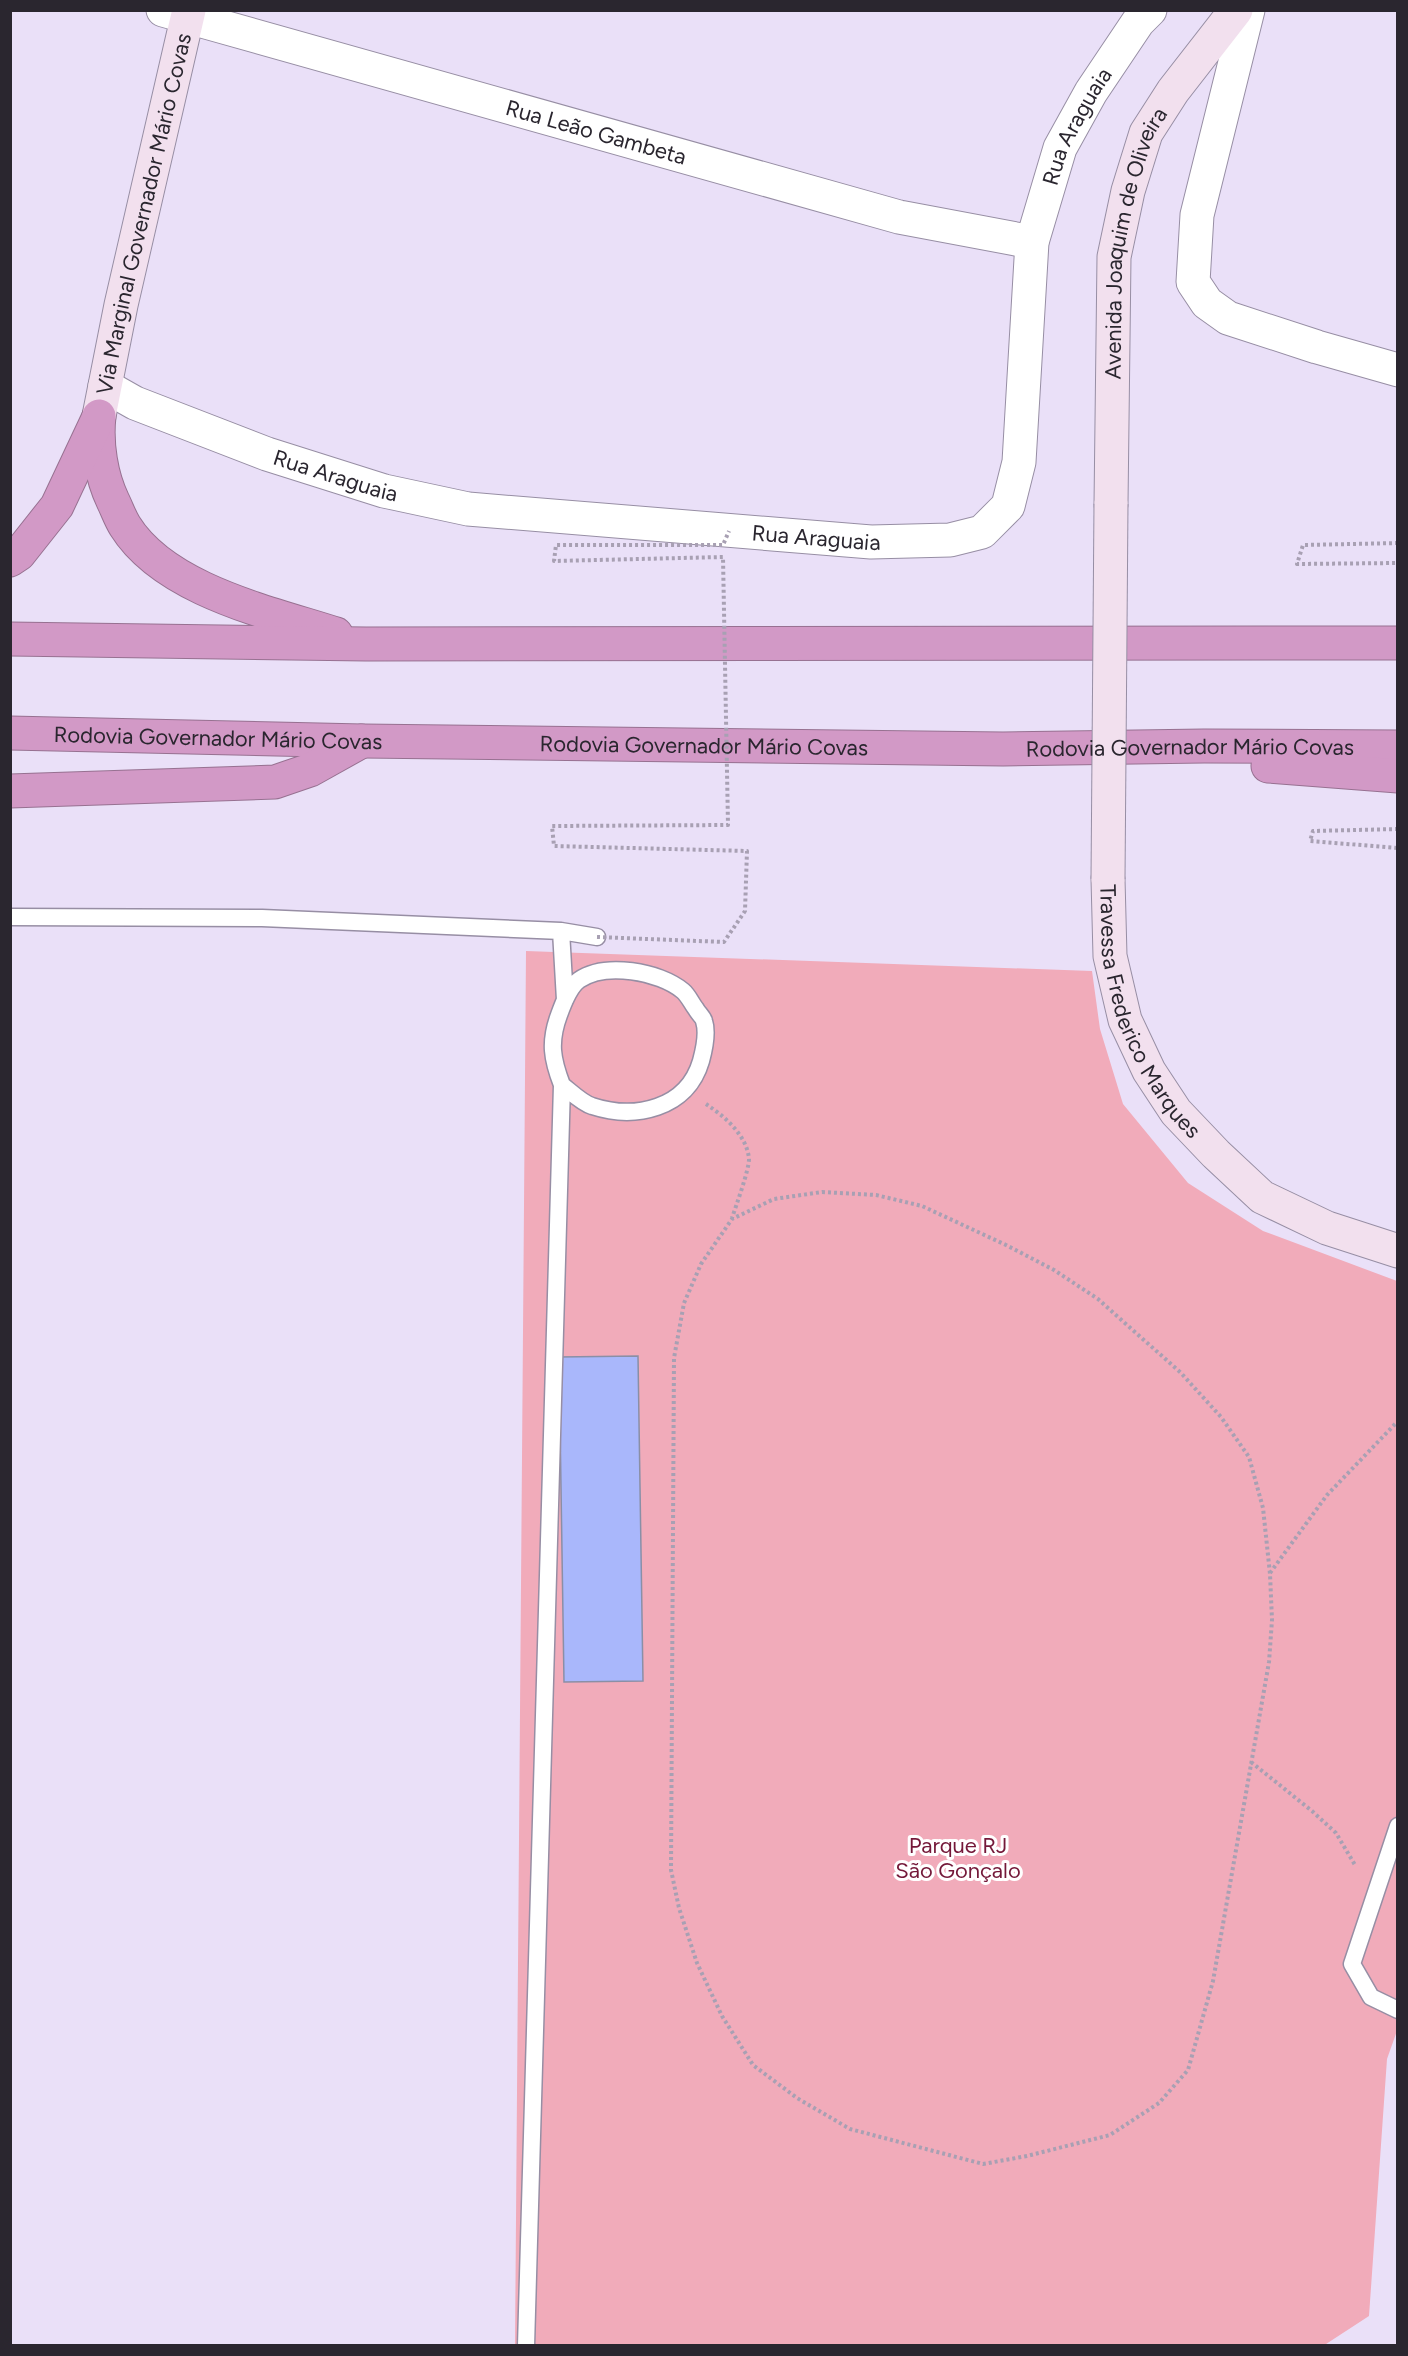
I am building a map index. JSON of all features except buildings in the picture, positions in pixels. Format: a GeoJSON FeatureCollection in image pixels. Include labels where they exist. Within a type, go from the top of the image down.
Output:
{"type":"FeatureCollection","features":[{"type":"Feature","properties":{"kind":"highway"},"geometry":{"type":"LineString","coordinates":[[10,560],[19,554],[57,506],[102,401]]}},
{"type":"Feature","properties":{"kind":"highway"},"geometry":{"type":"LineString","coordinates":[[102,401],[97,432],[105,485],[125,526],[153,558],[193,585],[366,644]]}},
{"type":"Feature","properties":{"kind":"highway"},"geometry":{"type":"LineString","coordinates":[[10,639],[366,644],[1398,643]]}},
{"type":"Feature","properties":{"kind":"highway","name":"Rodovia Governador Mário Covas"},"geometry":{"type":"LineString","coordinates":[[10,733],[363,741],[1004,749],[1204,746],[1398,747]]}},
{"type":"Feature","properties":{"kind":"highway"},"geometry":{"type":"LineString","coordinates":[[10,791],[275,782],[310,770],[363,741]]}},
{"type":"Feature","properties":{"kind":"highway"},"geometry":{"type":"LineString","coordinates":[[1204,746],[1247,764],[1398,776]]}},
{"type":"Feature","properties":{"kind":"main road","name":"Avenida Joaquim de Oliveira"},"geometry":{"type":"LineString","coordinates":[[1111,504],[1114,257],[1128,191],[1146,133],[1173,92],[1236,10]]}},
{"type":"Feature","properties":{"kind":"main road","name":"Via Marginal Governador Mário Covas"},"geometry":{"type":"LineString","coordinates":[[102,401],[180,13]]}},
{"type":"Feature","properties":{"kind":"main road","name":"Travessa Frederico Marques"},"geometry":{"type":"LineString","coordinates":[[1111,504],[1108,879],[1110,956],[1125,1020],[1149,1071],[1176,1112],[1262,1197],[1327,1228],[1398,1251]]}},
{"type":"Feature","properties":{"kind":"street","name":"Rua Araguaia"},"geometry":{"type":"LineString","coordinates":[[102,401],[135,403],[267,454],[384,491],[468,508],[871,542],[950,540],[982,531],[1008,506],[1019,462],[1032,242],[1060,148],[1091,92],[1138,22],[1150,10]]}},
{"type":"Feature","properties":{"kind":"street"},"geometry":{"type":"LineString","coordinates":[[1248,10],[1197,215],[1193,282],[1207,303],[1228,318],[1398,370]]}},
{"type":"Feature","properties":{"kind":"street","name":"Rua Leão Gambeta"},"geometry":{"type":"LineString","coordinates":[[180,13],[899,217],[1032,242]]}},
{"type":"Feature","properties":{"kind":"lane"},"geometry":{"type":"LineString","coordinates":[[10,916],[262,918],[561,932],[597,937]]}},
{"type":"Feature","properties":{"kind":"lane"},"geometry":{"type":"LineString","coordinates":[[561,932],[565,1000]]}},
{"type":"Feature","properties":{"kind":"lane"},"geometry":{"type":"LineString","coordinates":[[526,2346],[562,1085],[554,1064],[552,1042],[565,1000],[578,981],[598,971],[635,971],[665,980],[683,991],[704,1021],[705,1048],[698,1071],[667,1105],[644,1111],[617,1112],[590,1106],[562,1085]]}},
{"type":"Feature","properties":{"kind":"lane"},"geometry":{"type":"LineString","coordinates":[[1398,1826],[1352,1964],[1371,1997],[1398,2010]]}},
{"type":"Feature","properties":{"kind":"path"},"geometry":{"type":"LineString","coordinates":[[597,937],[724,942],[745,911],[747,851],[554,846],[552,826],[728,825],[723,557],[554,561],[556,545],[723,545],[729,531]]}},
{"type":"Feature","properties":{"kind":"path"},"geometry":{"type":"LineString","coordinates":[[1398,543],[1303,545],[1297,564],[1398,562]]}},
{"type":"Feature","properties":{"kind":"path"},"geometry":{"type":"LineString","coordinates":[[1398,829],[1313,831],[1310,841],[1398,848]]}},
{"type":"Feature","properties":{"kind":"path"},"geometry":{"type":"LineString","coordinates":[[684,1089],[722,1115],[742,1137],[749,1160],[732,1219],[702,1264],[684,1303],[674,1358],[671,1870],[679,1908],[697,1964],[722,2016],[753,2065],[798,2098],[850,2129],[983,2164],[1028,2156],[1110,2135],[1159,2103],[1188,2070],[1213,1981],[1269,1662],[1272,1620],[1263,1508],[1249,1457],[1221,1417],[1181,1372],[1098,1299],[1054,1270],[922,1206],[876,1195],[822,1191],[774,1199],[732,1219]]}},
{"type":"Feature","properties":{"kind":"path"},"geometry":{"type":"LineString","coordinates":[[1270,1574],[1327,1495],[1398,1420]]}},
{"type":"Feature","properties":{"kind":"path"},"geometry":{"type":"LineString","coordinates":[[1251,1762],[1336,1833],[1354,1863],[1371,1908]]}},
{"type":"Feature","properties":{"kind":"green space","name":"Parque RJ São Gonçalo"},"geometry":{"type":"Polygon","coordinates":[[[526,951],[1092,971],[1100,1029],[1123,1104],[1188,1183],[1263,1231],[1397,1281],[1398,2028],[1387,2059],[1369,2316],[1323,2346],[515,2346],[526,951]]]}}]}
